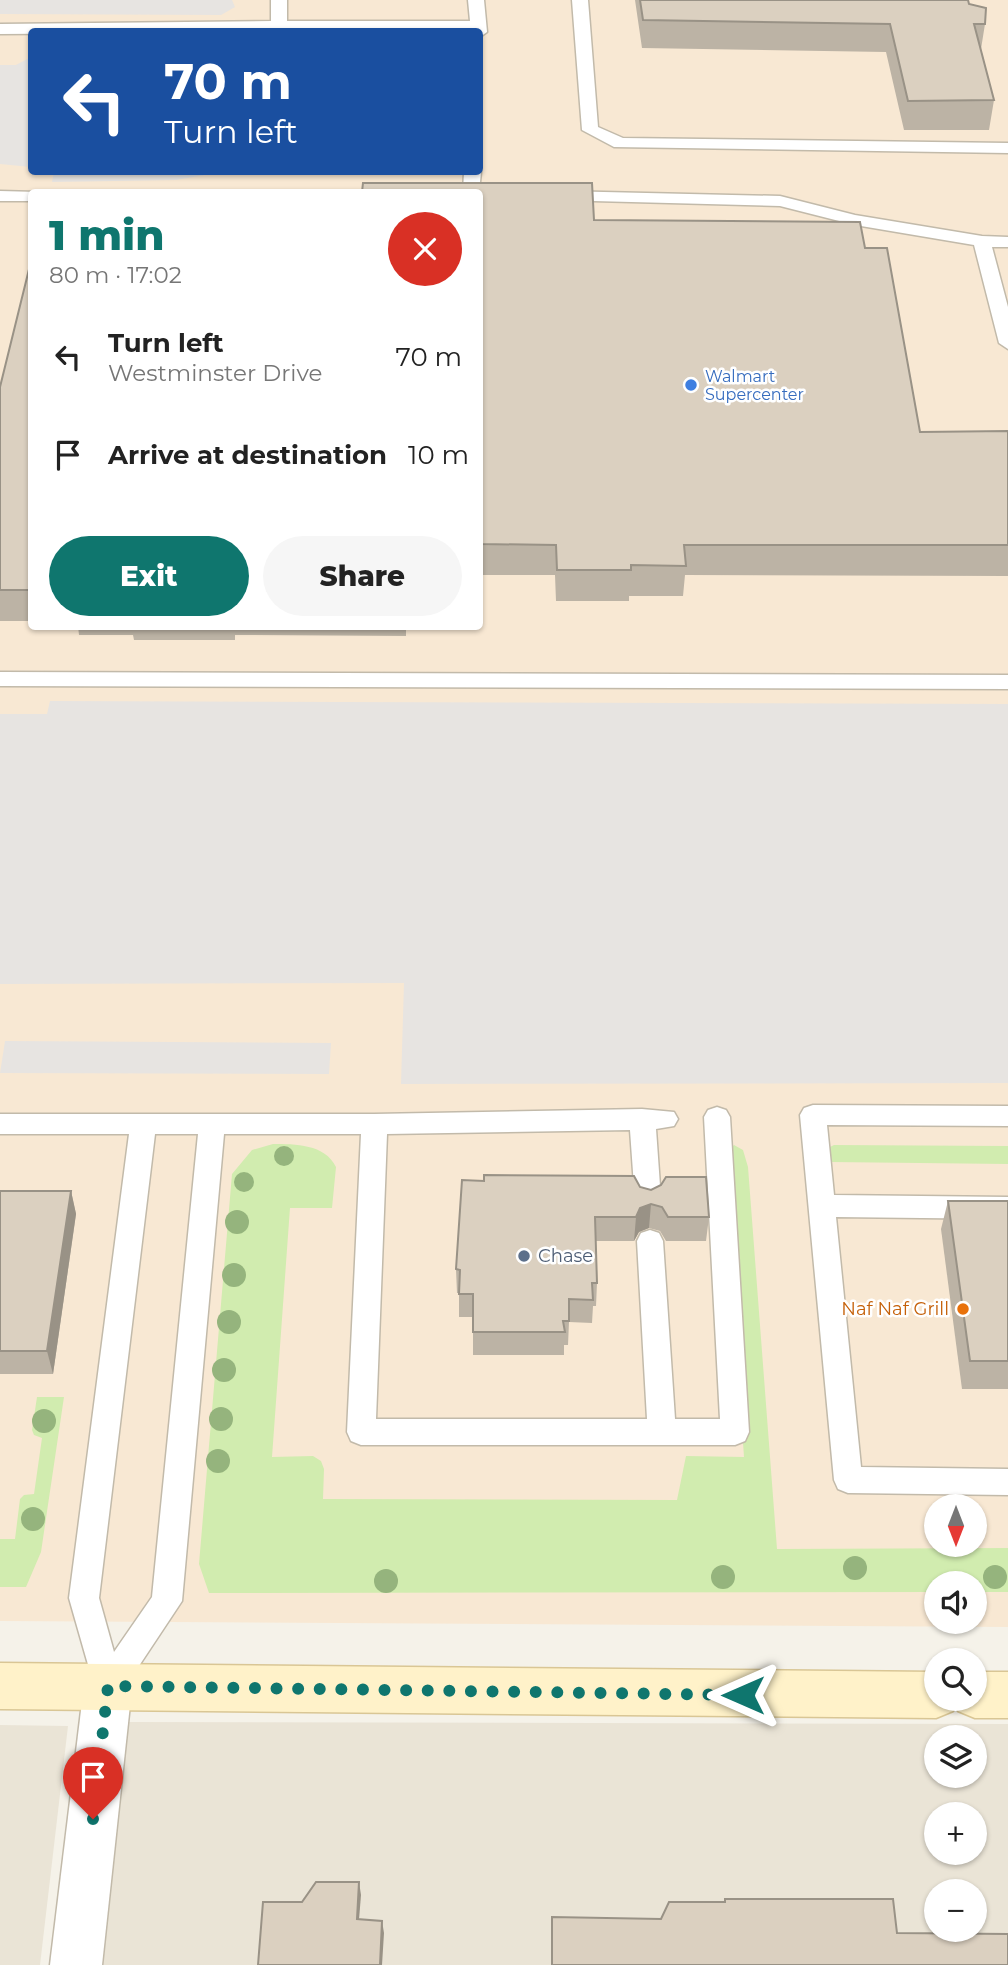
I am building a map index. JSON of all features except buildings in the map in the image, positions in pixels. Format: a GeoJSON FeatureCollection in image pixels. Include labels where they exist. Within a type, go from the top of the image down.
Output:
{"type":"FeatureCollection","features":[{"type":"Feature","properties":{"kind":"main road"},"geometry":{"type":"LineString","coordinates":[[0,1686],[673,1695],[924,1695]]}},
{"type":"Feature","properties":{"kind":"main road"},"geometry":{"type":"LineString","coordinates":[[987,1695],[1008,1695]]}},
{"type":"Feature","properties":{"kind":"street"},"geometry":{"type":"LineString","coordinates":[[76,1965],[108,1686]]}},
{"type":"Feature","properties":{"kind":"lane"},"geometry":{"type":"LineString","coordinates":[[279,0],[279,26]]}},
{"type":"Feature","properties":{"kind":"lane"},"geometry":{"type":"LineString","coordinates":[[476,0],[479,28]]}},
{"type":"Feature","properties":{"kind":"lane"},"geometry":{"type":"LineString","coordinates":[[580,0],[590,130],[620,143],[1008,148]]}},
{"type":"Feature","properties":{"kind":"lane"},"geometry":{"type":"LineString","coordinates":[[93,28],[412,28]]}},
{"type":"Feature","properties":{"kind":"lane"},"geometry":{"type":"LineString","coordinates":[[0,29],[28,29]]}},
{"type":"Feature","properties":{"kind":"lane"},"geometry":{"type":"LineString","coordinates":[[0,196],[28,196]]}},
{"type":"Feature","properties":{"kind":"lane"},"geometry":{"type":"LineString","coordinates":[[545,196],[780,201],[855,220],[982,241],[1008,242]]}},
{"type":"Feature","properties":{"kind":"lane"},"geometry":{"type":"LineString","coordinates":[[982,241],[1002,297],[1008,343]]}},
{"type":"Feature","properties":{"kind":"lane"},"geometry":{"type":"LineString","coordinates":[[0,679],[1008,682]]}},
{"type":"Feature","properties":{"kind":"lane"},"geometry":{"type":"LineString","coordinates":[[1008,1116],[813,1115],[848,1480],[1008,1482]]}},
{"type":"Feature","properties":{"kind":"lane"},"geometry":{"type":"LineString","coordinates":[[374,1124],[361,1432],[735,1432],[717,1117]]}},
{"type":"Feature","properties":{"kind":"lane"},"geometry":{"type":"LineString","coordinates":[[0,1124],[374,1124],[654,1119],[648,1200]]}},
{"type":"Feature","properties":{"kind":"lane"},"geometry":{"type":"LineString","coordinates":[[108,1686],[85,1598],[143,1124]]}},
{"type":"Feature","properties":{"kind":"lane"},"geometry":{"type":"LineString","coordinates":[[108,1686],[167,1601],[212,1124]]}},
{"type":"Feature","properties":{"kind":"lane"},"geometry":{"type":"LineString","coordinates":[[822,1206],[1008,1208]]}},
{"type":"Feature","properties":{"kind":"lane"},"geometry":{"type":"LineString","coordinates":[[650,1241],[662,1432]]}},
{"type":"Feature","properties":{"kind":"shaded area"},"geometry":{"type":"Polygon","coordinates":[[[0,0],[1008,0],[1008,1627],[987,1627],[987,1571],[924,1571],[924,1626],[0,1621],[0,0]]]}},
{"type":"Feature","properties":{"kind":"shaded area"},"geometry":{"type":"Polygon","coordinates":[[[0,0],[232,0],[235,7],[221,15],[0,14],[0,0]]]}},
{"type":"Feature","properties":{"kind":"shaded area"},"geometry":{"type":"Polygon","coordinates":[[[28,59],[28,167],[0,164],[0,65],[16,65],[28,59]]]}},
{"type":"Feature","properties":{"kind":"shaded area"},"geometry":{"type":"Polygon","coordinates":[[[53,175],[205,175],[176,180],[52,182],[53,175]]]}},
{"type":"Feature","properties":{"kind":"shaded area"},"geometry":{"type":"Polygon","coordinates":[[[50,701],[1008,704],[1008,1083],[401,1084],[404,983],[0,984],[0,714],[47,714],[50,701]]]}},
{"type":"Feature","properties":{"kind":"shaded area"},"geometry":{"type":"Polygon","coordinates":[[[5,1041],[331,1043],[329,1074],[0,1073],[5,1041]]]}},
{"type":"Feature","properties":{"kind":"shaded area"},"geometry":{"type":"Polygon","coordinates":[[[127,1722],[1008,1724],[1008,1965],[102,1965],[127,1722]]]}},
{"type":"Feature","properties":{"kind":"shaded area"},"geometry":{"type":"Polygon","coordinates":[[[0,1725],[68,1726],[40,1965],[0,1965],[0,1725]]]}},
{"type":"Feature","properties":{"kind":"green space"},"geometry":{"type":"Polygon","coordinates":[[[273,1144],[300,1145],[325,1154],[336,1167],[332,1208],[290,1208],[272,1457],[313,1456],[321,1461],[324,1469],[323,1499],[677,1500],[686,1456],[744,1457],[724,1162],[727,1152],[734,1145],[743,1150],[748,1167],[777,1549],[924,1548],[924,1558],[987,1558],[987,1548],[1008,1548],[1008,1592],[987,1592],[987,1571],[924,1571],[924,1592],[209,1593],[199,1564],[232,1174],[252,1150],[273,1144]]]}},
{"type":"Feature","properties":{"kind":"green space"},"geometry":{"type":"Polygon","coordinates":[[[834,1145],[1008,1146],[1008,1164],[830,1162],[824,1150],[834,1145]]]}},
{"type":"Feature","properties":{"kind":"green space"},"geometry":{"type":"Polygon","coordinates":[[[37,1397],[64,1397],[41,1552],[26,1587],[0,1587],[0,1539],[15,1539],[20,1499],[24,1495],[34,1494],[42,1438],[34,1435],[32,1430],[37,1397]]]}},
{"type":"Feature","properties":{"kind":"place","name":"Walmart Supercenter"},"geometry":{"type":"Point","coordinates":[691,385]}},
{"type":"Feature","properties":{"kind":"place","name":"Chase"},"geometry":{"type":"Point","coordinates":[524,1256]}},
{"type":"Feature","properties":{"kind":"place","name":"Naf Naf Grill"},"geometry":{"type":"Point","coordinates":[963,1309]}},
{"type":"Feature","properties":{"kind":"route"},"geometry":{"type":"LineString","coordinates":[[93,1819],[108,1686],[743,1695]]}}]}
